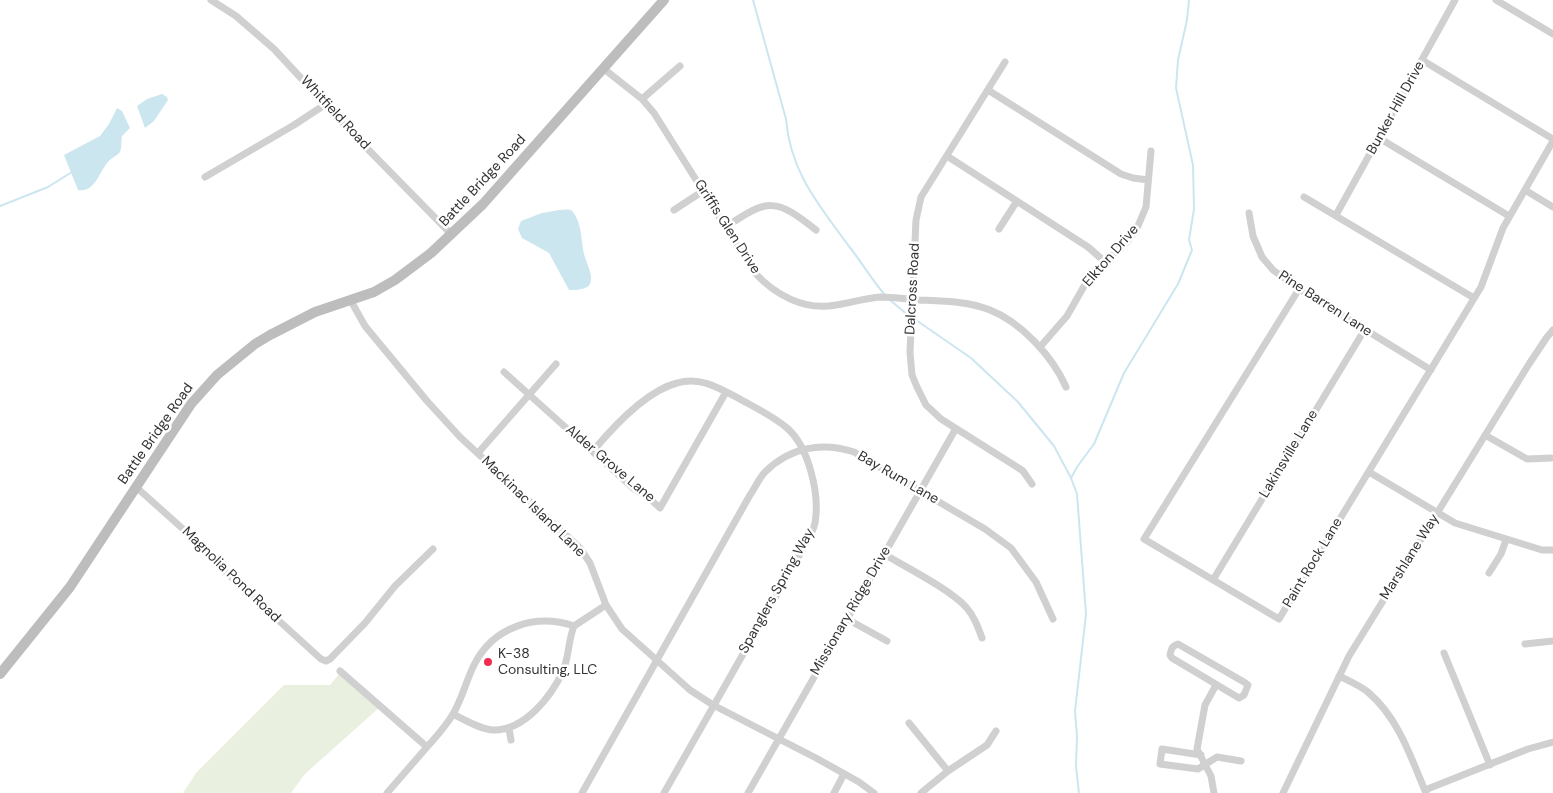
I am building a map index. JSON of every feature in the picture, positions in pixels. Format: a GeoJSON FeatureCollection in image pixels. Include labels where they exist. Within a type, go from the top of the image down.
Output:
{"type":"FeatureCollection","features":[{"type":"Feature","properties":{"kind":"street","name":"Whitfield Road"},"geometry":{"type":"LineString","coordinates":[[211,0],[236,16],[274,49],[352,133],[452,235]]}},
{"type":"Feature","properties":{"kind":"street","name":"Battle Bridge Road"},"geometry":{"type":"LineString","coordinates":[[0,674],[70,587],[191,404],[217,375],[255,344],[316,312],[374,292],[395,280],[431,253],[483,204],[664,0]]}},
{"type":"Feature","properties":{"kind":"street","name":"Bunker Hill Drive"},"geometry":{"type":"LineString","coordinates":[[1336,215],[1455,0]]}},
{"type":"Feature","properties":{"kind":"street"},"geometry":{"type":"LineString","coordinates":[[1496,0],[1553,34]]}},
{"type":"Feature","properties":{"kind":"street"},"geometry":{"type":"LineString","coordinates":[[1422,60],[1553,140]]}},
{"type":"Feature","properties":{"kind":"street","name":"Dalcross Road"},"geometry":{"type":"LineString","coordinates":[[1005,62],[921,197],[916,220],[910,352],[912,375],[926,404],[955,430],[1023,471],[1032,484]]}},
{"type":"Feature","properties":{"kind":"street"},"geometry":{"type":"LineString","coordinates":[[642,99],[680,66]]}},
{"type":"Feature","properties":{"kind":"street","name":"Griffis Glen Drive"},"geometry":{"type":"LineString","coordinates":[[604,69],[642,99],[654,113],[754,272],[770,288],[788,298],[807,304],[824,306],[872,298],[964,303],[989,309],[1004,317],[1040,347],[1054,364],[1066,387]]}},
{"type":"Feature","properties":{"kind":"street"},"geometry":{"type":"LineString","coordinates":[[988,90],[1121,174],[1148,180]]}},
{"type":"Feature","properties":{"kind":"street"},"geometry":{"type":"LineString","coordinates":[[205,177],[326,104]]}},
{"type":"Feature","properties":{"kind":"street"},"geometry":{"type":"LineString","coordinates":[[1379,138],[1509,216]]}},
{"type":"Feature","properties":{"kind":"street","name":"Paint Rock Lane"},"geometry":{"type":"LineString","coordinates":[[1299,289],[1144,539],[1279,619],[1481,287],[1494,249],[1509,216],[1553,140]]}},
{"type":"Feature","properties":{"kind":"street","name":"Elkton Drive"},"geometry":{"type":"LineString","coordinates":[[1040,347],[1060,326],[1086,282],[1104,261],[1126,242],[1138,226],[1146,207],[1150,151]]}},
{"type":"Feature","properties":{"kind":"street"},"geometry":{"type":"LineString","coordinates":[[946,156],[1088,247],[1104,261]]}},
{"type":"Feature","properties":{"kind":"street"},"geometry":{"type":"LineString","coordinates":[[1525,190],[1553,207]]}},
{"type":"Feature","properties":{"kind":"street"},"geometry":{"type":"LineString","coordinates":[[674,210],[704,191]]}},
{"type":"Feature","properties":{"kind":"street"},"geometry":{"type":"LineString","coordinates":[[1304,197],[1474,298]]}},
{"type":"Feature","properties":{"kind":"street"},"geometry":{"type":"LineString","coordinates":[[1000,229],[1017,201]]}},
{"type":"Feature","properties":{"kind":"street"},"geometry":{"type":"LineString","coordinates":[[726,226],[754,208],[771,205],[790,210],[816,230]]}},
{"type":"Feature","properties":{"kind":"street","name":"Pine Barren Lane"},"geometry":{"type":"LineString","coordinates":[[1250,213],[1253,236],[1262,257],[1273,270],[1299,289],[1431,370]]}},
{"type":"Feature","properties":{"kind":"street","name":"Mackinac Island Lane"},"geometry":{"type":"LineString","coordinates":[[351,301],[365,326],[421,394],[460,437],[580,548],[590,563],[606,605],[622,629],[690,690],[713,706],[844,774],[874,793]]}},
{"type":"Feature","properties":{"kind":"street","name":"Lakinsville Lane"},"geometry":{"type":"LineString","coordinates":[[1213,580],[1365,329]]}},
{"type":"Feature","properties":{"kind":"street","name":"Marshlane Way"},"geometry":{"type":"LineString","coordinates":[[1283,793],[1349,656],[1529,364],[1553,330]]}},
{"type":"Feature","properties":{"kind":"street"},"geometry":{"type":"LineString","coordinates":[[478,453],[556,364]]}},
{"type":"Feature","properties":{"kind":"street","name":"Alder Grove Lane"},"geometry":{"type":"LineString","coordinates":[[504,372],[633,488],[660,508],[726,392]]}},
{"type":"Feature","properties":{"kind":"street","name":"Spanglers Spring Way"},"geometry":{"type":"LineString","coordinates":[[593,451],[622,418],[663,388],[684,381],[702,382],[711,384],[782,424],[792,434],[803,450],[816,498],[816,513],[812,531],[804,547],[664,793]]}},
{"type":"Feature","properties":{"kind":"street","name":"Missionary Ridge Drive"},"geometry":{"type":"LineString","coordinates":[[748,793],[919,490],[955,430]]}},
{"type":"Feature","properties":{"kind":"street"},"geometry":{"type":"LineString","coordinates":[[1485,435],[1527,459],[1551,458]]}},
{"type":"Feature","properties":{"kind":"street","name":"Bay Rum Lane"},"geometry":{"type":"LineString","coordinates":[[582,793],[764,473],[792,452],[823,446],[854,452],[985,529],[1010,548],[1036,582],[1053,619]]}},
{"type":"Feature","properties":{"kind":"street"},"geometry":{"type":"LineString","coordinates":[[1369,472],[1455,523],[1542,550],[1553,550]]}},
{"type":"Feature","properties":{"kind":"street","name":"Magnolia Pond Road"},"geometry":{"type":"LineString","coordinates":[[136,487],[192,537],[221,568],[275,618],[326,661],[365,623],[395,586],[433,549]]}},
{"type":"Feature","properties":{"kind":"street"},"geometry":{"type":"LineString","coordinates":[[1489,573],[1501,554],[1506,540]]}},
{"type":"Feature","properties":{"kind":"street"},"geometry":{"type":"LineString","coordinates":[[884,554],[954,596],[974,618],[982,638]]}},
{"type":"Feature","properties":{"kind":"street"},"geometry":{"type":"LineString","coordinates":[[453,714],[492,730],[509,728],[523,722],[536,711],[555,686],[563,671],[574,626],[606,605]]}},
{"type":"Feature","properties":{"kind":"street"},"geometry":{"type":"LineString","coordinates":[[847,619],[887,641]]}},
{"type":"Feature","properties":{"kind":"street"},"geometry":{"type":"LineString","coordinates":[[387,793],[441,732],[453,714],[481,652],[493,640],[508,630],[524,623],[543,620],[574,626]]}},
{"type":"Feature","properties":{"kind":"street"},"geometry":{"type":"LineString","coordinates":[[1525,644],[1553,641]]}},
{"type":"Feature","properties":{"kind":"street"},"geometry":{"type":"LineString","coordinates":[[1178,644],[1248,685],[1244,695],[1239,698],[1216,685],[1172,658],[1170,655],[1174,645],[1178,644]]}},
{"type":"Feature","properties":{"kind":"street"},"geometry":{"type":"LineString","coordinates":[[1444,653],[1490,765]]}},
{"type":"Feature","properties":{"kind":"street"},"geometry":{"type":"LineString","coordinates":[[340,671],[427,747]]}},
{"type":"Feature","properties":{"kind":"street"},"geometry":{"type":"LineString","coordinates":[[1339,676],[1368,692],[1390,714],[1402,737],[1425,792],[1528,749],[1553,742]]}},
{"type":"Feature","properties":{"kind":"street"},"geometry":{"type":"LineString","coordinates":[[1214,793],[1206,764],[1197,749],[1205,704],[1216,685]]}},
{"type":"Feature","properties":{"kind":"street"},"geometry":{"type":"LineString","coordinates":[[909,723],[948,770]]}},
{"type":"Feature","properties":{"kind":"street"},"geometry":{"type":"LineString","coordinates":[[509,728],[511,740]]}},
{"type":"Feature","properties":{"kind":"street"},"geometry":{"type":"LineString","coordinates":[[920,793],[948,770],[987,745],[996,731]]}},
{"type":"Feature","properties":{"kind":"street"},"geometry":{"type":"LineString","coordinates":[[1202,755],[1162,750],[1160,764],[1198,769],[1217,757],[1241,762]]}},
{"type":"Feature","properties":{"kind":"street"},"geometry":{"type":"LineString","coordinates":[[834,793],[844,774]]}},
{"type":"Feature","properties":{"kind":"green space"},"geometry":{"type":"Polygon","coordinates":[[[339,674],[381,706],[305,774],[291,793],[183,793],[196,773],[284,685],[330,685],[339,674]]]}},
{"type":"Feature","properties":{"kind":"water"},"geometry":{"type":"Polygon","coordinates":[[[162,94],[168,100],[154,121],[145,128],[137,106],[147,99],[162,94]]]}},
{"type":"Feature","properties":{"kind":"water"},"geometry":{"type":"Polygon","coordinates":[[[117,108],[122,111],[130,128],[122,136],[120,152],[108,162],[93,185],[84,190],[78,190],[64,155],[100,136],[117,108]]]}},
{"type":"Feature","properties":{"kind":"water"},"geometry":{"type":"Polygon","coordinates":[[[559,210],[572,211],[578,221],[584,254],[591,277],[590,284],[584,289],[569,290],[549,253],[522,238],[518,229],[521,221],[542,213],[559,210]]]}},
{"type":"Feature","properties":{"kind":"waterway"},"geometry":{"type":"LineString","coordinates":[[753,0],[786,119],[793,155],[799,171],[816,201],[885,295]]}},
{"type":"Feature","properties":{"kind":"waterway"},"geometry":{"type":"LineString","coordinates":[[1071,478],[1094,444],[1124,373],[1178,284],[1192,250],[1189,240],[1194,209],[1193,165],[1176,88],[1178,60],[1187,20],[1189,0]]}},
{"type":"Feature","properties":{"kind":"waterway"},"geometry":{"type":"LineString","coordinates":[[0,206],[48,187],[72,172]]}},
{"type":"Feature","properties":{"kind":"waterway"},"geometry":{"type":"LineString","coordinates":[[890,300],[909,316]]}},
{"type":"Feature","properties":{"kind":"waterway"},"geometry":{"type":"LineString","coordinates":[[913,318],[971,358],[1018,402],[1054,446],[1071,478],[1077,494],[1086,614],[1075,711],[1077,736],[1076,767],[1079,793]]}},
{"type":"Feature","properties":{"kind":"place","name":"K-38 Consulting, LLC"},"geometry":{"type":"Point","coordinates":[488,662]}}]}
